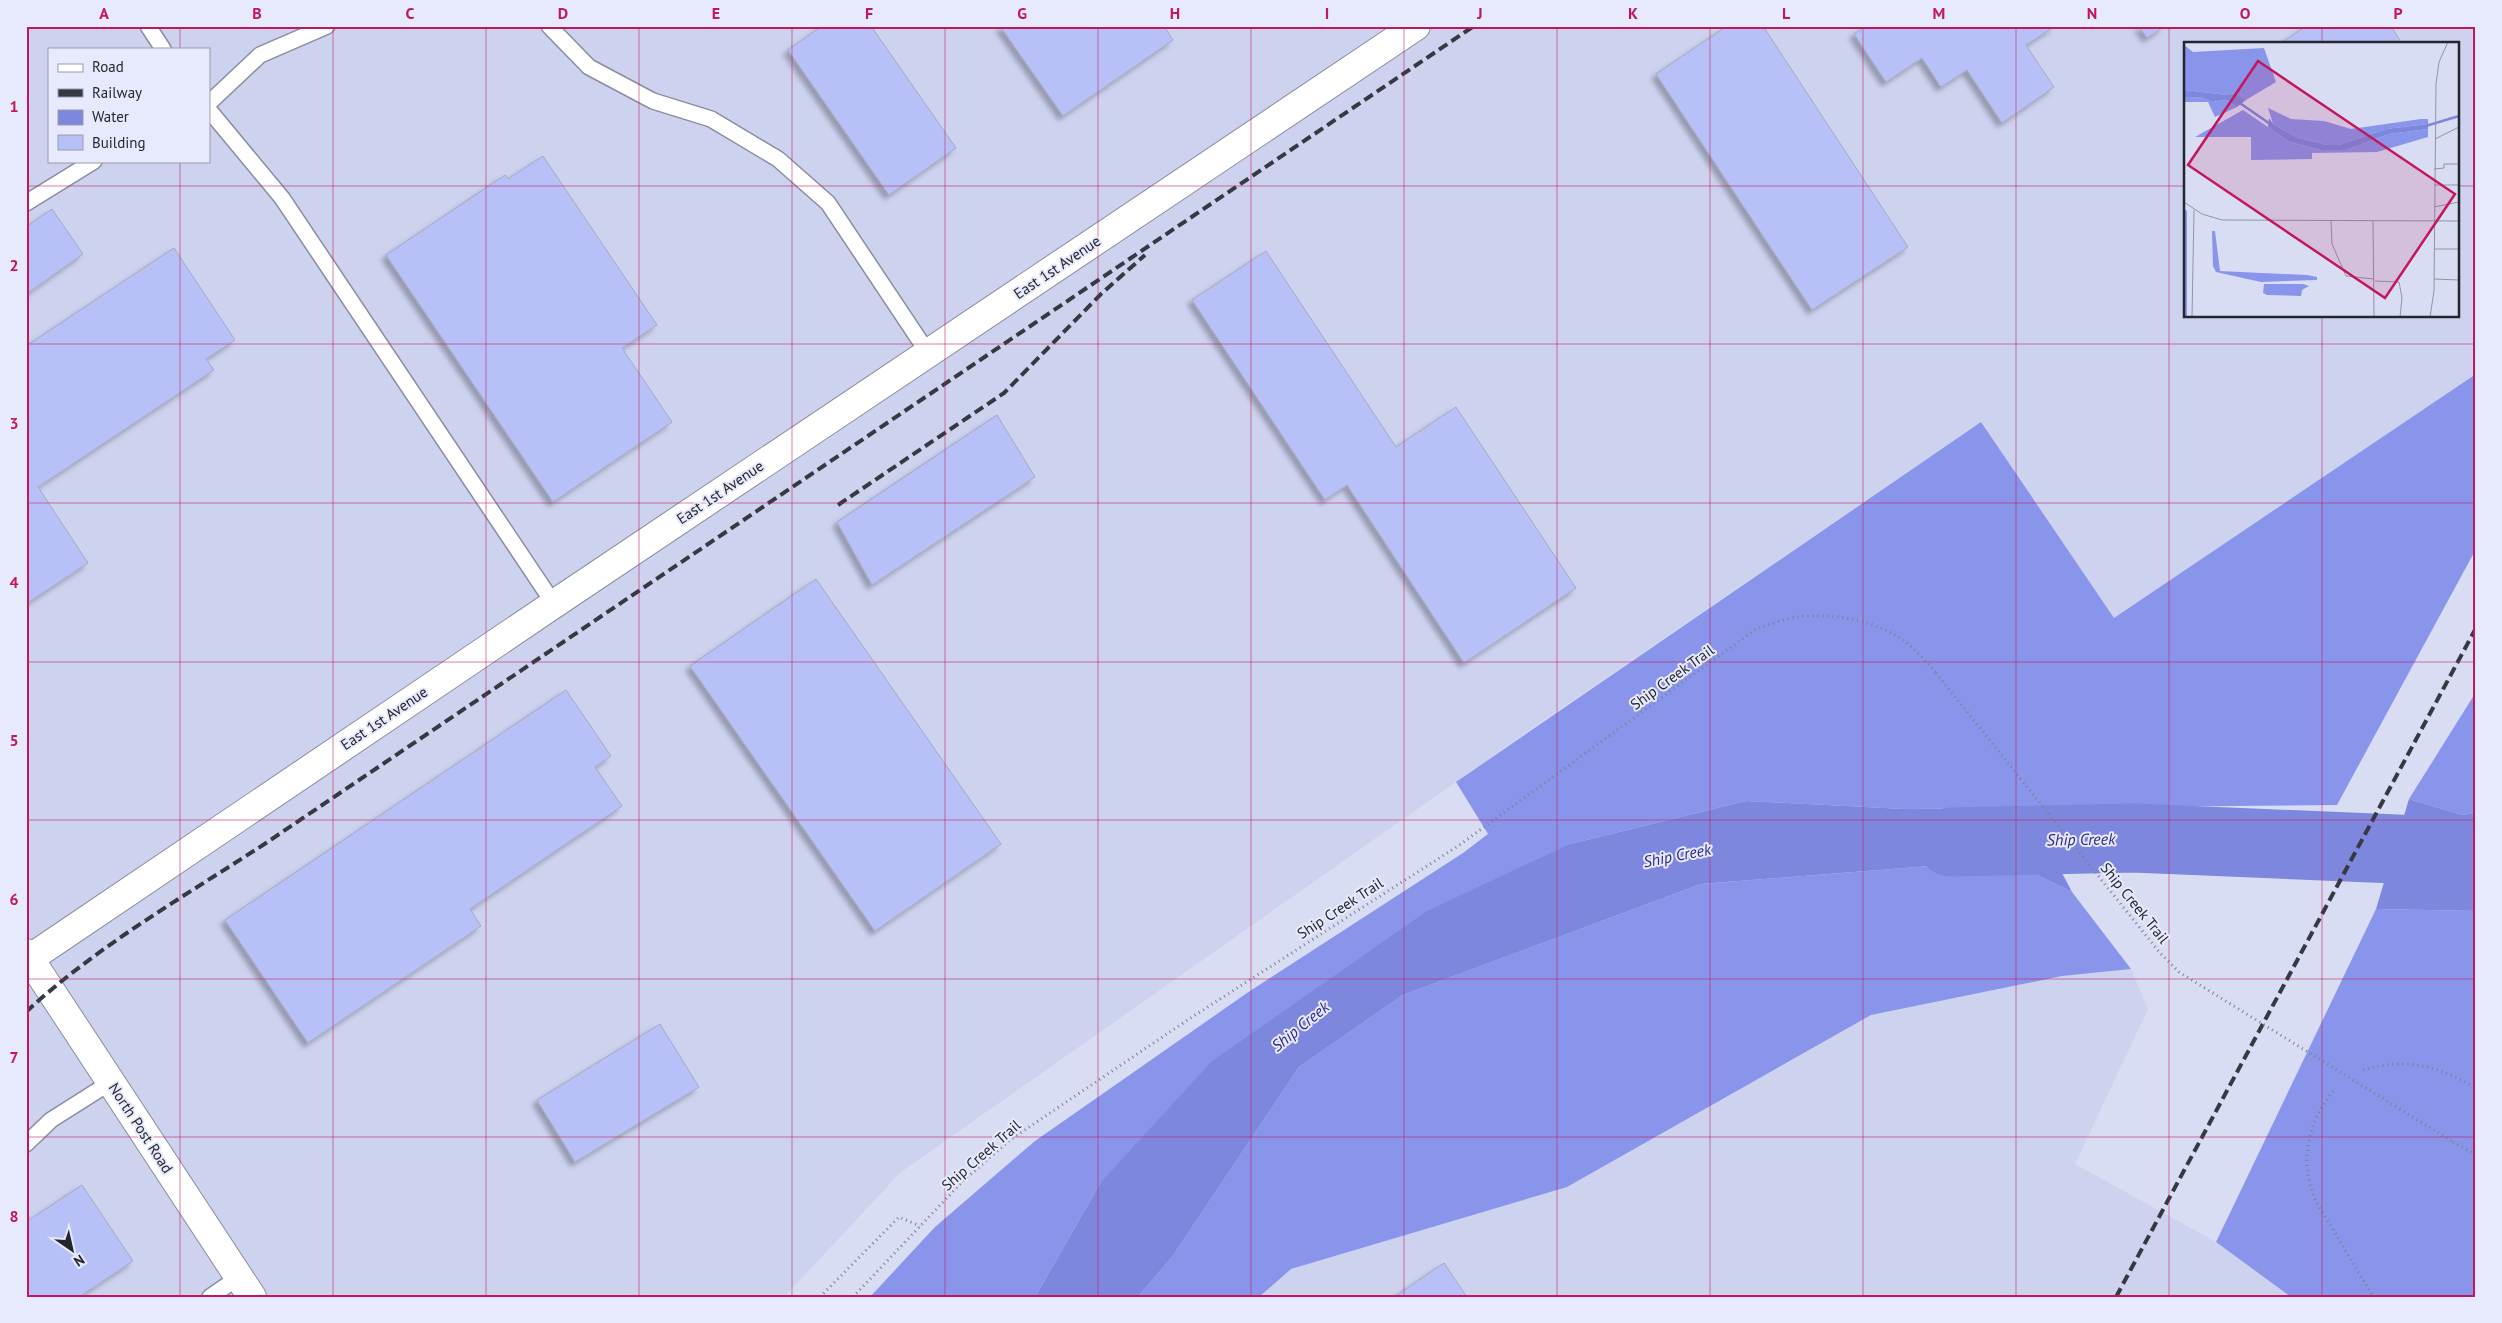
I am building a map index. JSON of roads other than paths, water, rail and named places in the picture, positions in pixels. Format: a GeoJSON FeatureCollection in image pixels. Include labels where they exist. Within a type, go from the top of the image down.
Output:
{"type":"FeatureCollection","features":[{"type":"Feature","properties":{"kind":"street","name":"East 1st Avenue"},"geometry":{"type":"LineString","coordinates":[[28,957],[1416,26]]}},
{"type":"Feature","properties":{"kind":"street","name":"North Post Road"},"geometry":{"type":"LineString","coordinates":[[28,957],[245,1287]]}},
{"type":"Feature","properties":{"kind":"lane"},"geometry":{"type":"LineString","coordinates":[[148,26],[162,48]]}},
{"type":"Feature","properties":{"kind":"lane"},"geometry":{"type":"LineString","coordinates":[[210,101],[260,55],[327,26]]}},
{"type":"Feature","properties":{"kind":"lane"},"geometry":{"type":"LineString","coordinates":[[549,26],[589,68],[653,101],[711,119],[778,160],[800,178],[828,203],[928,353]]}},
{"type":"Feature","properties":{"kind":"lane"},"geometry":{"type":"LineString","coordinates":[[210,111],[282,198],[554,604]]}},
{"type":"Feature","properties":{"kind":"lane"},"geometry":{"type":"LineString","coordinates":[[26,203],[35,200],[92,162]]}},
{"type":"Feature","properties":{"kind":"lane"},"geometry":{"type":"LineString","coordinates":[[26,1144],[51,1120],[111,1082]]}},
{"type":"Feature","properties":{"kind":"lane"},"geometry":{"type":"LineString","coordinates":[[210,1297],[245,1287]]}},
{"type":"Feature","properties":{"kind":"water"},"geometry":{"type":"Polygon","coordinates":[[[2409,799],[2462,815],[2476,813],[2476,911],[2376,909],[2409,799]]]}},
{"type":"Feature","properties":{"kind":"water"},"geometry":{"type":"Polygon","coordinates":[[[1746,801],[1904,809],[2028,808],[2072,892],[2006,860],[1701,884],[1403,995],[1299,1067],[1172,1257],[1138,1297],[1035,1297],[1101,1182],[1211,1062],[1427,911],[1570,844],[1746,801]]]}},
{"type":"Feature","properties":{"kind":"waterway","name":"Ship Creek"},"geometry":{"type":"LineString","coordinates":[[1951,842],[2134,838],[2467,852],[2476,848]]}},
{"type":"Feature","properties":{"kind":"railway"},"geometry":{"type":"LineString","coordinates":[[26,1012],[53,988],[112,943],[266,843],[1474,26]]}},
{"type":"Feature","properties":{"kind":"railway"},"geometry":{"type":"LineString","coordinates":[[838,505],[1004,393],[1101,294],[1145,255]]}},
{"type":"Feature","properties":{"kind":"railway"},"geometry":{"type":"LineString","coordinates":[[2116,1297],[2476,628]]}}]}
